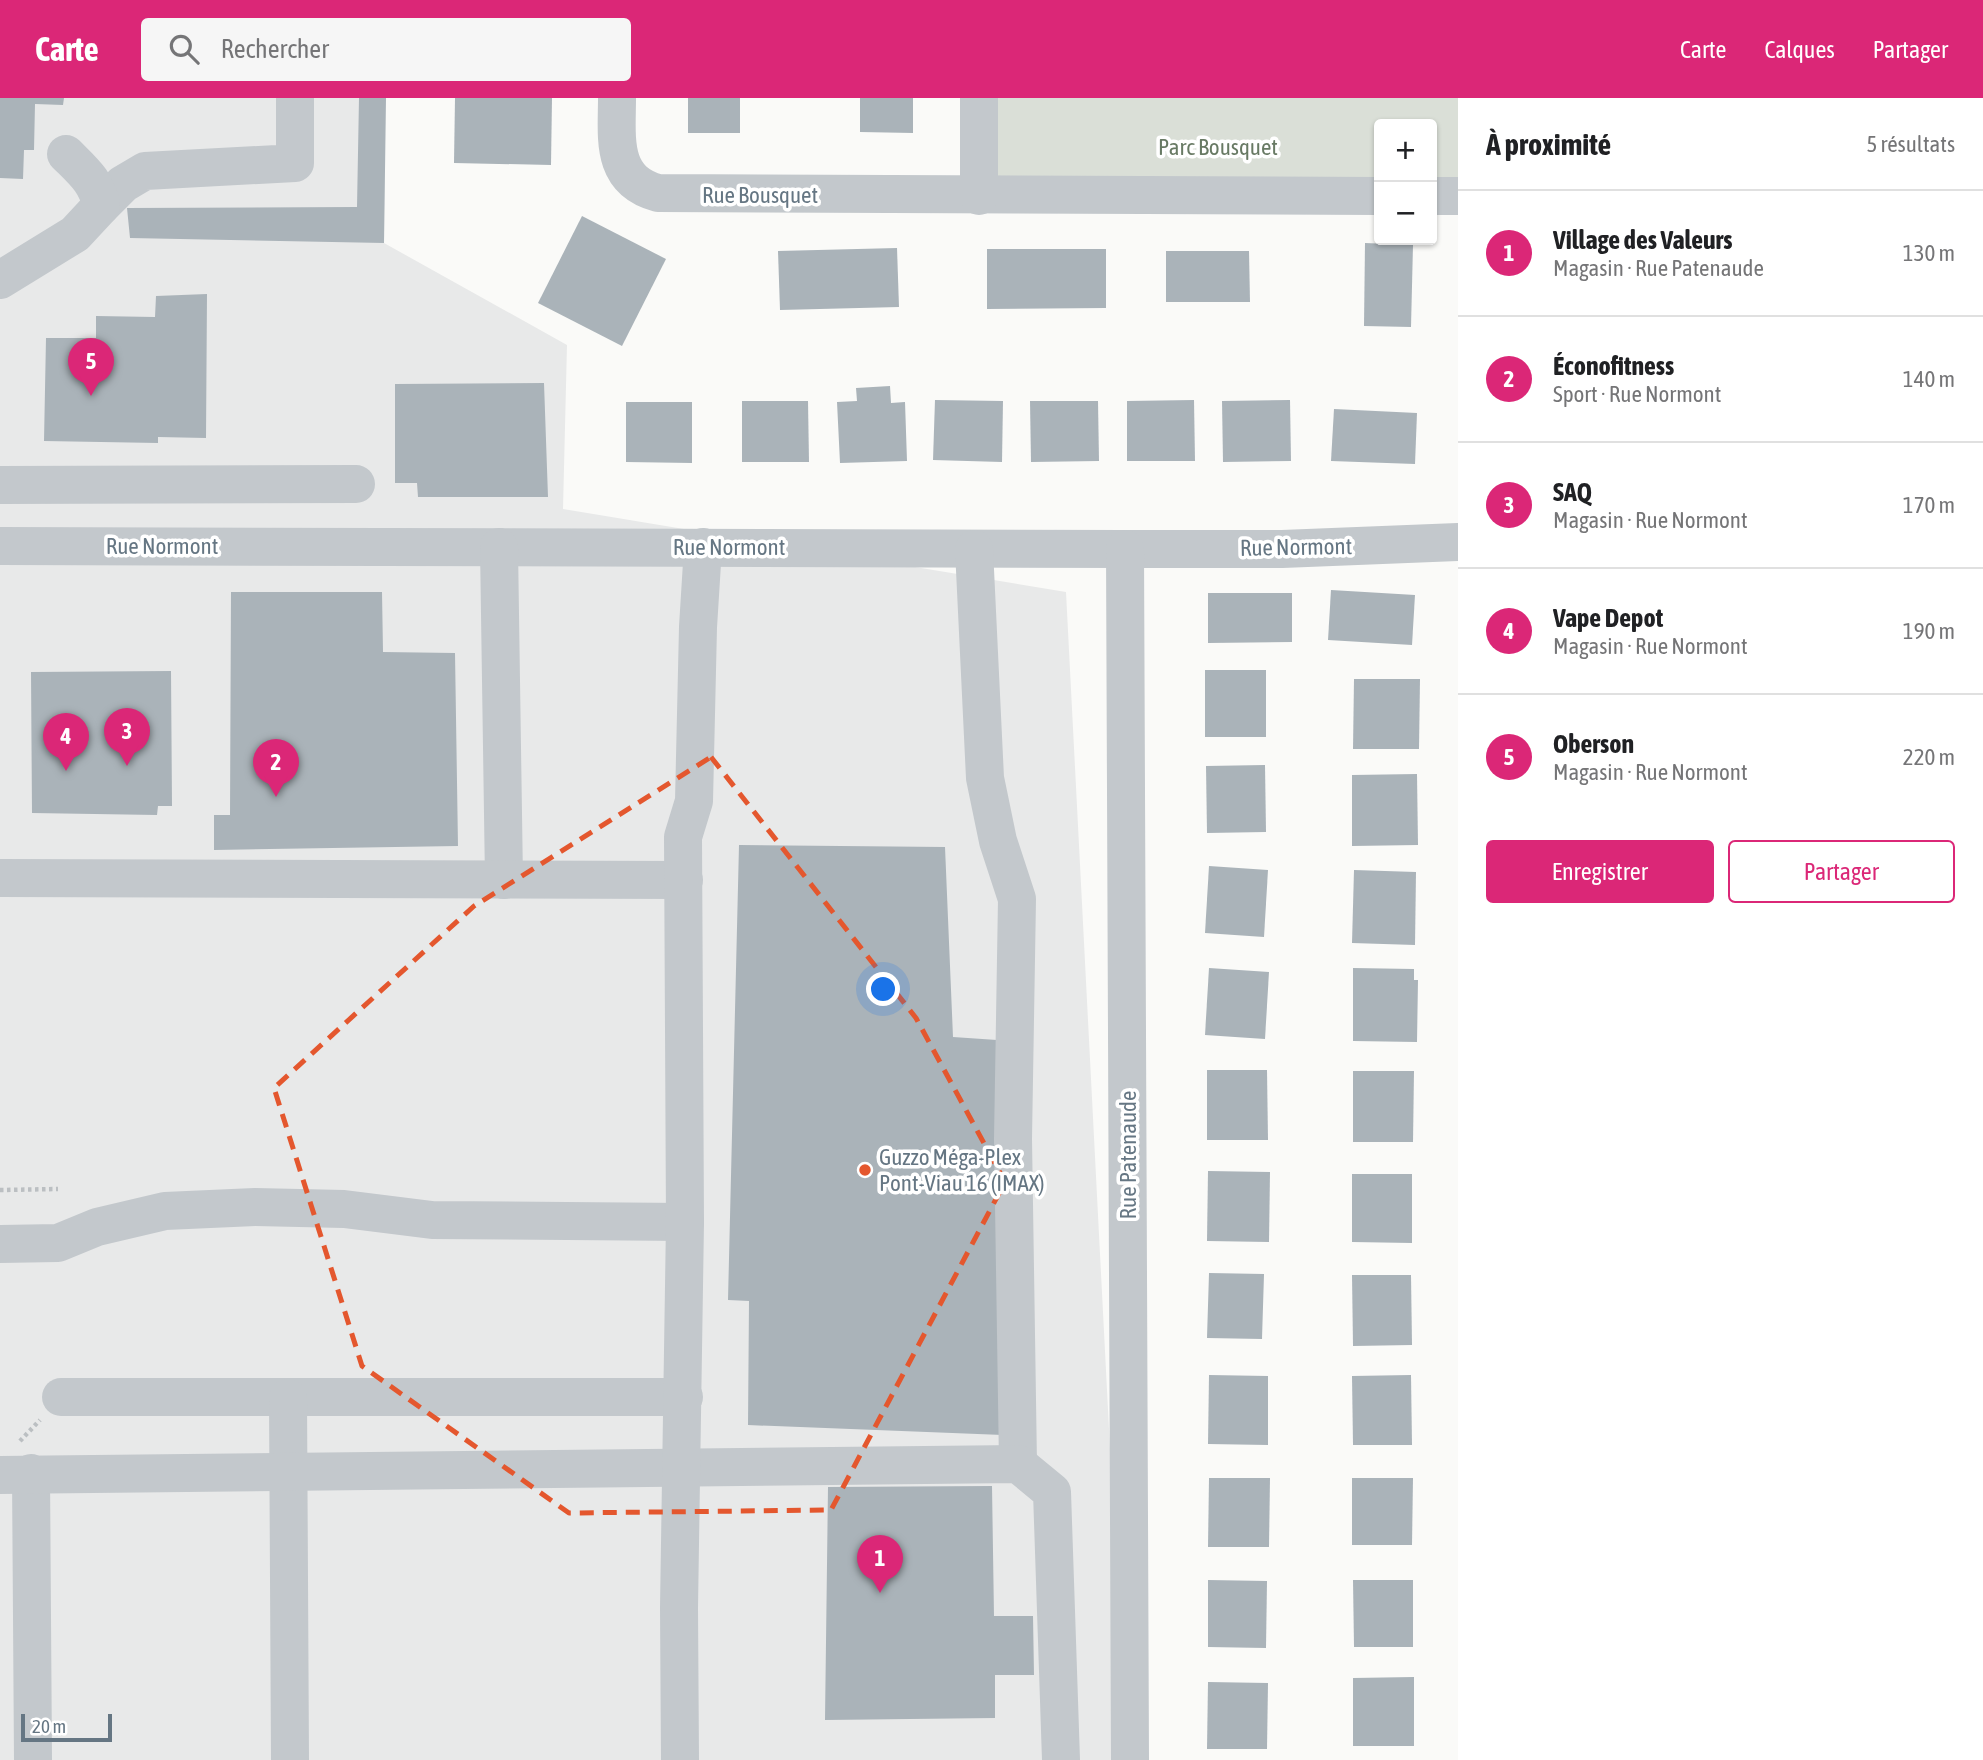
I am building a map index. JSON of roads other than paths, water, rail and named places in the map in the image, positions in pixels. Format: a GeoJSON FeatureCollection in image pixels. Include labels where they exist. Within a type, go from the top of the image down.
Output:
{"type":"FeatureCollection","features":[{"type":"Feature","properties":{"kind":"street"},"geometry":{"type":"LineString","coordinates":[[0,280],[75,234],[123,184],[145,171],[295,163],[295,98]]}},
{"type":"Feature","properties":{"kind":"street","name":"Rue Bousquet"},"geometry":{"type":"LineString","coordinates":[[617,98],[617,150],[622,171],[638,185],[658,193],[1374,196]]}},
{"type":"Feature","properties":{"kind":"street"},"geometry":{"type":"LineString","coordinates":[[979,98],[979,196]]}},
{"type":"Feature","properties":{"kind":"street"},"geometry":{"type":"LineString","coordinates":[[66,154],[91,180],[99,192],[101,206]]}},
{"type":"Feature","properties":{"kind":"street"},"geometry":{"type":"LineString","coordinates":[[1437,196],[1458,196]]}},
{"type":"Feature","properties":{"kind":"street"},"geometry":{"type":"LineString","coordinates":[[275,484],[275,546]]}},
{"type":"Feature","properties":{"kind":"street"},"geometry":{"type":"LineString","coordinates":[[0,485],[356,484]]}},
{"type":"Feature","properties":{"kind":"street"},"geometry":{"type":"LineString","coordinates":[[117,485],[118,545]]}},
{"type":"Feature","properties":{"kind":"street","name":"Rue Normont"},"geometry":{"type":"LineString","coordinates":[[0,546],[1125,549],[1282,548],[1458,542]]}},
{"type":"Feature","properties":{"kind":"street"},"geometry":{"type":"LineString","coordinates":[[499,547],[504,880]]}},
{"type":"Feature","properties":{"kind":"street"},"geometry":{"type":"LineString","coordinates":[[680,1760],[680,1466],[684,1397],[685,1222],[683,837],[694,801],[698,628],[703,547]]}},
{"type":"Feature","properties":{"kind":"street"},"geometry":{"type":"LineString","coordinates":[[974,549],[985,778],[998,841],[1017,899],[1013,1139],[1018,1464]]}},
{"type":"Feature","properties":{"kind":"street","name":"Rue Patenaude"},"geometry":{"type":"LineString","coordinates":[[1125,549],[1130,1760]]}},
{"type":"Feature","properties":{"kind":"street"},"geometry":{"type":"LineString","coordinates":[[0,878],[684,880]]}},
{"type":"Feature","properties":{"kind":"street"},"geometry":{"type":"LineString","coordinates":[[0,1244],[58,1243],[97,1227],[165,1211],[242,1208],[344,1209],[432,1220],[685,1222]]}},
{"type":"Feature","properties":{"kind":"street"},"geometry":{"type":"LineString","coordinates":[[61,1397],[684,1397]]}},
{"type":"Feature","properties":{"kind":"street"},"geometry":{"type":"LineString","coordinates":[[288,1398],[290,1760]]}},
{"type":"Feature","properties":{"kind":"street"},"geometry":{"type":"LineString","coordinates":[[33,1760],[15,1474],[1018,1464],[1052,1492],[1061,1760]]}},
{"type":"Feature","properties":{"kind":"place","name":"Oberson"},"geometry":{"type":"Point","coordinates":[91,396]}},
{"type":"Feature","properties":{"kind":"place","name":"SAQ"},"geometry":{"type":"Point","coordinates":[127,766]}},
{"type":"Feature","properties":{"kind":"place","name":"Vape Depot"},"geometry":{"type":"Point","coordinates":[66,771]}},
{"type":"Feature","properties":{"kind":"place","name":"Éconofitness"},"geometry":{"type":"Point","coordinates":[276,797]}},
{"type":"Feature","properties":{"kind":"place","name":"Guzzo Méga-Plex Pont-Viau 16 (IMAX)"},"geometry":{"type":"Point","coordinates":[865,1170]}},
{"type":"Feature","properties":{"kind":"place","name":"Village des Valeurs"},"geometry":{"type":"Point","coordinates":[880,1593]}},
{"type":"Feature","properties":{"kind":"park label","name":"Parc Bousquet"},"geometry":{"type":"Point","coordinates":[1218,147]}}]}
